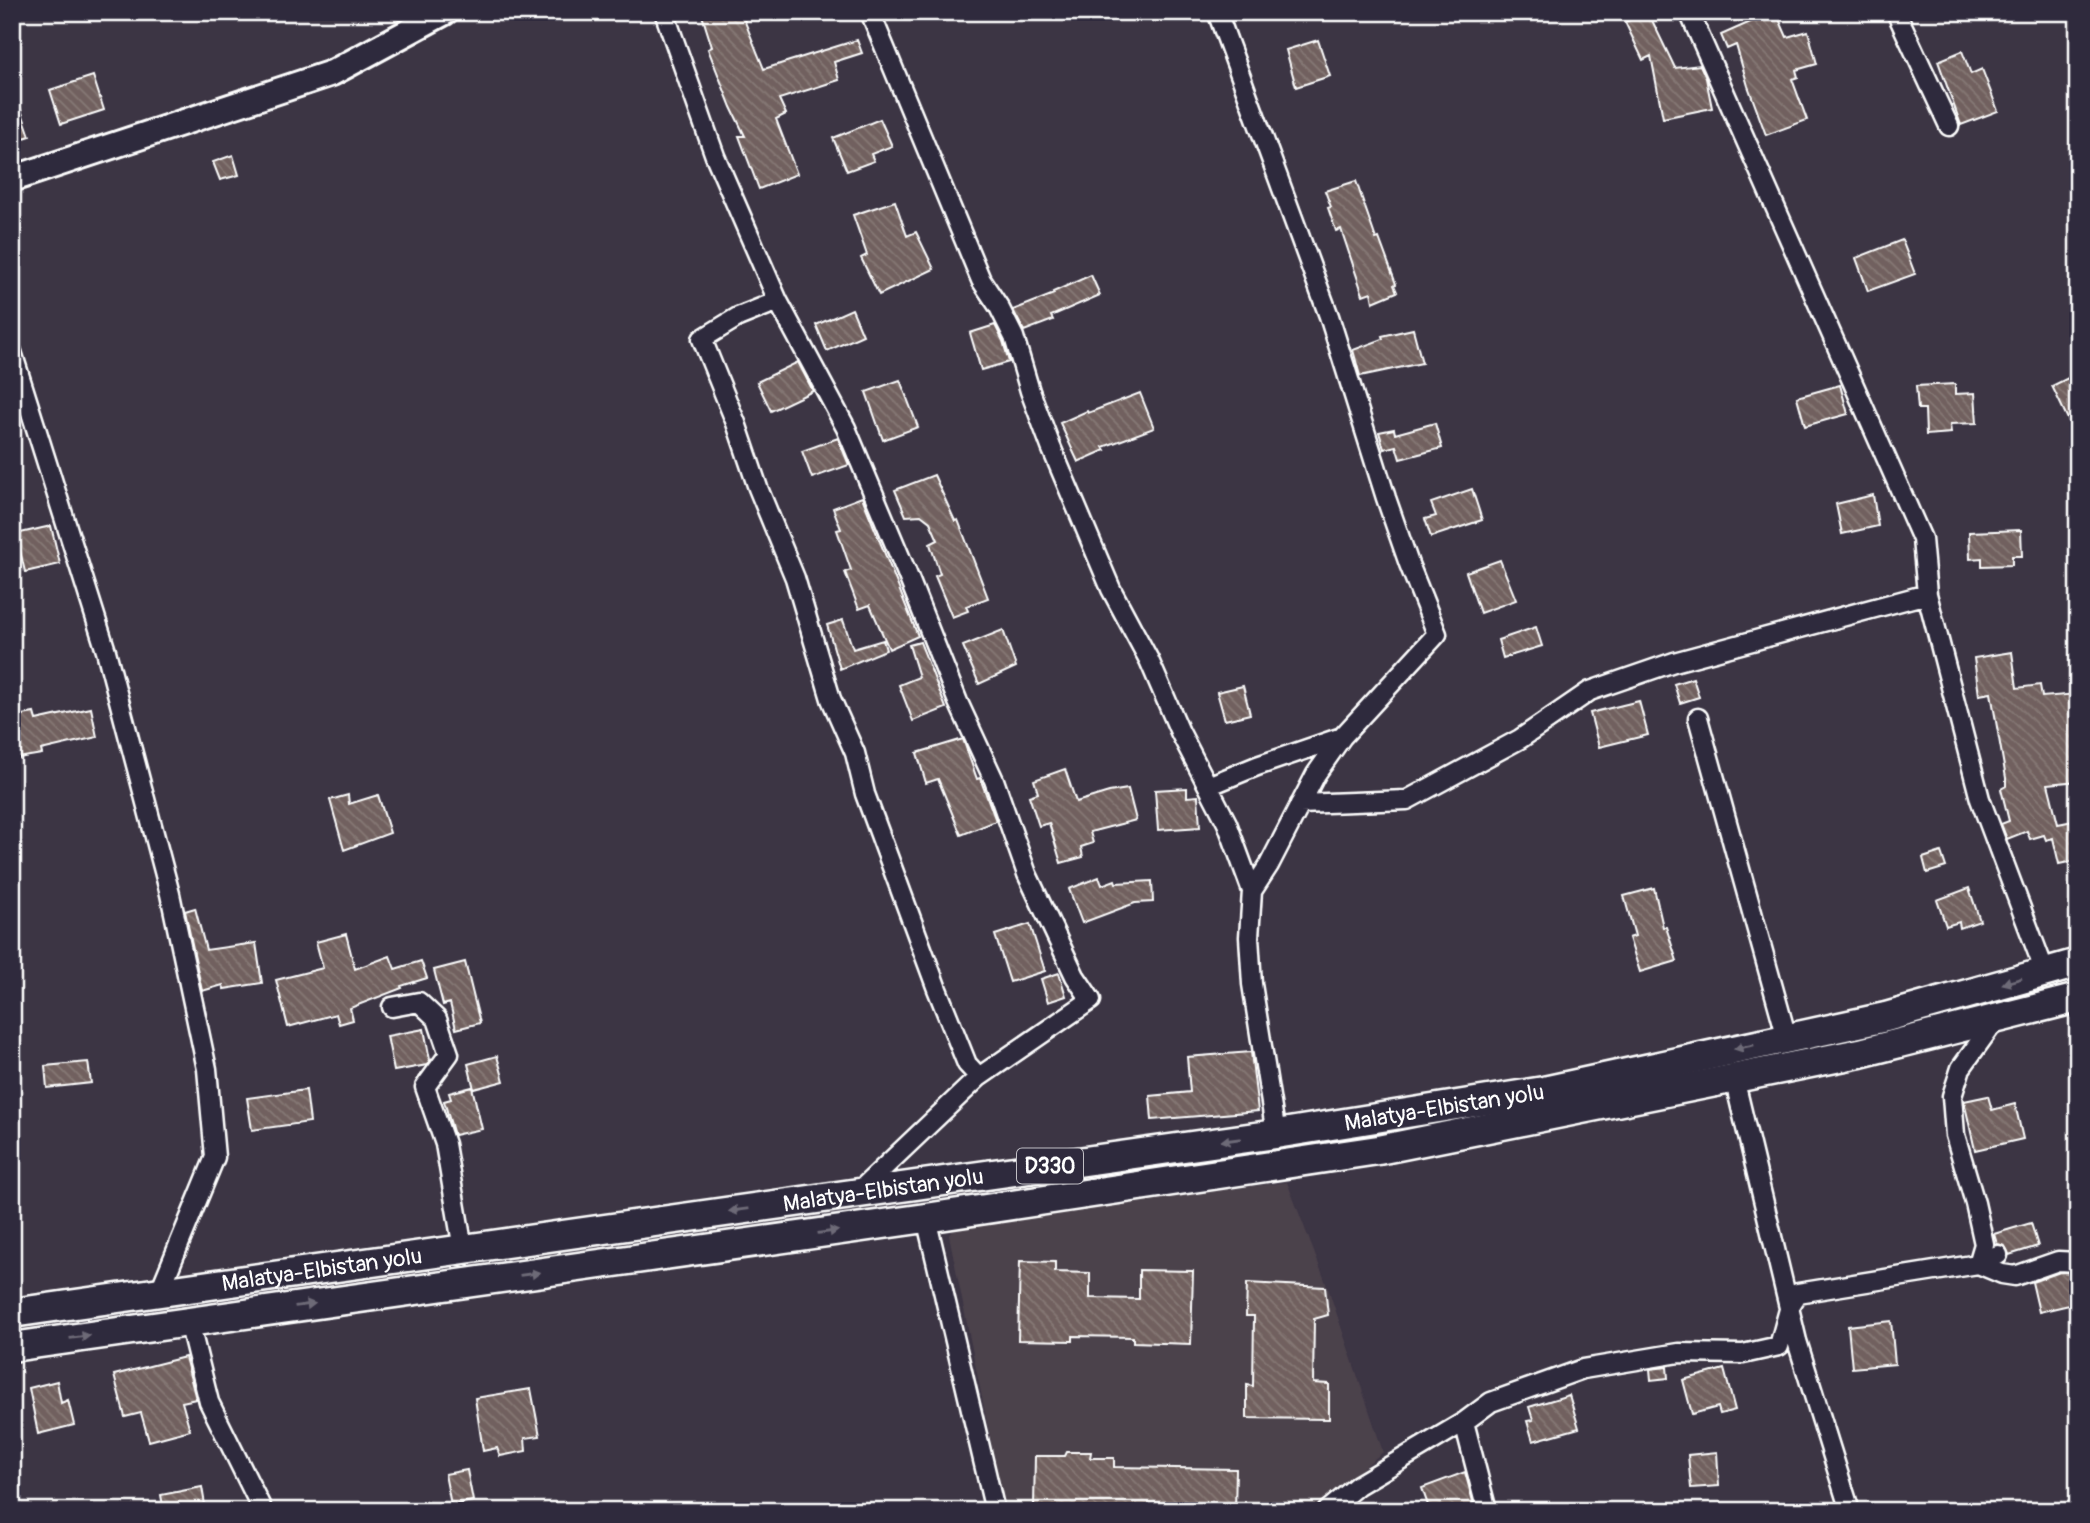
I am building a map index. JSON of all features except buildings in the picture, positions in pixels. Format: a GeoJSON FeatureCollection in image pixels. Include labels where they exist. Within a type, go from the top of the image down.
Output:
{"type":"FeatureCollection","features":[{"type":"Feature","properties":{"kind":"main road","name":"Malatya-Elbistan yolu"},"geometry":{"type":"LineString","coordinates":[[12,1313],[1276,1134],[1544,1091],[1886,1017],[2078,963]]}},
{"type":"Feature","properties":{"kind":"main road","name":"Malatya-Elbistan yolu"},"geometry":{"type":"LineString","coordinates":[[12,1347],[926,1218],[1378,1150],[1860,1053],[2078,998]]}},
{"type":"Feature","properties":{"kind":"street"},"geometry":{"type":"LineString","coordinates":[[12,179],[332,73],[445,12]]}},
{"type":"Feature","properties":{"kind":"street"},"geometry":{"type":"LineString","coordinates":[[664,12],[715,156],[778,301],[846,428],[958,702],[994,780],[1027,874],[1075,976],[1091,1000],[979,1077],[856,1194]]}},
{"type":"Feature","properties":{"kind":"street"},"geometry":{"type":"LineString","coordinates":[[870,12],[981,280],[1014,337],[1030,391],[1051,447],[1069,484],[1081,521],[1111,589],[1149,660],[1180,732],[1227,823],[1252,891],[1249,937],[1252,984],[1276,1134]]}},
{"type":"Feature","properties":{"kind":"street"},"geometry":{"type":"LineString","coordinates":[[1217,12],[1329,316],[1386,498],[1437,634],[1342,737],[1316,774],[1252,891]]}},
{"type":"Feature","properties":{"kind":"street"},"geometry":{"type":"LineString","coordinates":[[1689,12],[1922,540],[1927,594],[1980,799],[2045,972]]}},
{"type":"Feature","properties":{"kind":"street"},"geometry":{"type":"LineString","coordinates":[[1896,12],[1949,126]]}},
{"type":"Feature","properties":{"kind":"street"},"geometry":{"type":"LineString","coordinates":[[778,301],[738,317],[702,339],[795,578],[831,699],[855,753],[866,794],[937,989],[967,1064],[979,1077]]}},
{"type":"Feature","properties":{"kind":"street"},"geometry":{"type":"LineString","coordinates":[[12,352],[106,651],[170,894],[207,1069],[215,1157],[159,1293]]}},
{"type":"Feature","properties":{"kind":"street"},"geometry":{"type":"LineString","coordinates":[[1300,804],[1407,800],[1520,739],[1590,691],[1674,663],[1927,594]]}},
{"type":"Feature","properties":{"kind":"street"},"geometry":{"type":"LineString","coordinates":[[1698,718],[1787,1038]]}},
{"type":"Feature","properties":{"kind":"street"},"geometry":{"type":"LineString","coordinates":[[1208,786],[1342,737]]}},
{"type":"Feature","properties":{"kind":"street"},"geometry":{"type":"LineString","coordinates":[[392,1007],[419,1002],[437,1019],[449,1054],[425,1087],[445,1144],[463,1249]]}},
{"type":"Feature","properties":{"kind":"street"},"geometry":{"type":"LineString","coordinates":[[1978,1264],[1984,1244],[1955,1135],[1952,1096],[1961,1068],[1997,1018]]}},
{"type":"Feature","properties":{"kind":"street"},"geometry":{"type":"LineString","coordinates":[[1734,1078],[1797,1341],[1850,1511]]}},
{"type":"Feature","properties":{"kind":"street"},"geometry":{"type":"LineString","coordinates":[[926,1218],[995,1511]]}},
{"type":"Feature","properties":{"kind":"street"},"geometry":{"type":"LineString","coordinates":[[1327,1511],[1358,1485],[1464,1422],[1491,1402],[1583,1369],[1679,1353],[1744,1354],[1779,1346],[1790,1306],[1798,1293],[1978,1264],[1998,1255]]}},
{"type":"Feature","properties":{"kind":"street"},"geometry":{"type":"LineString","coordinates":[[1978,1264],[2015,1276],[2058,1261],[2078,1262]]}},
{"type":"Feature","properties":{"kind":"street"},"geometry":{"type":"LineString","coordinates":[[189,1322],[209,1402],[263,1511]]}},
{"type":"Feature","properties":{"kind":"street"},"geometry":{"type":"LineString","coordinates":[[1464,1422],[1487,1511]]}},
{"type":"Feature","properties":{"kind":"shaded area"},"geometry":{"type":"Polygon","coordinates":[[[1287,1182],[1329,1291],[1383,1452],[1309,1511],[1005,1511],[949,1235],[961,1221],[1287,1182]]]}}]}
